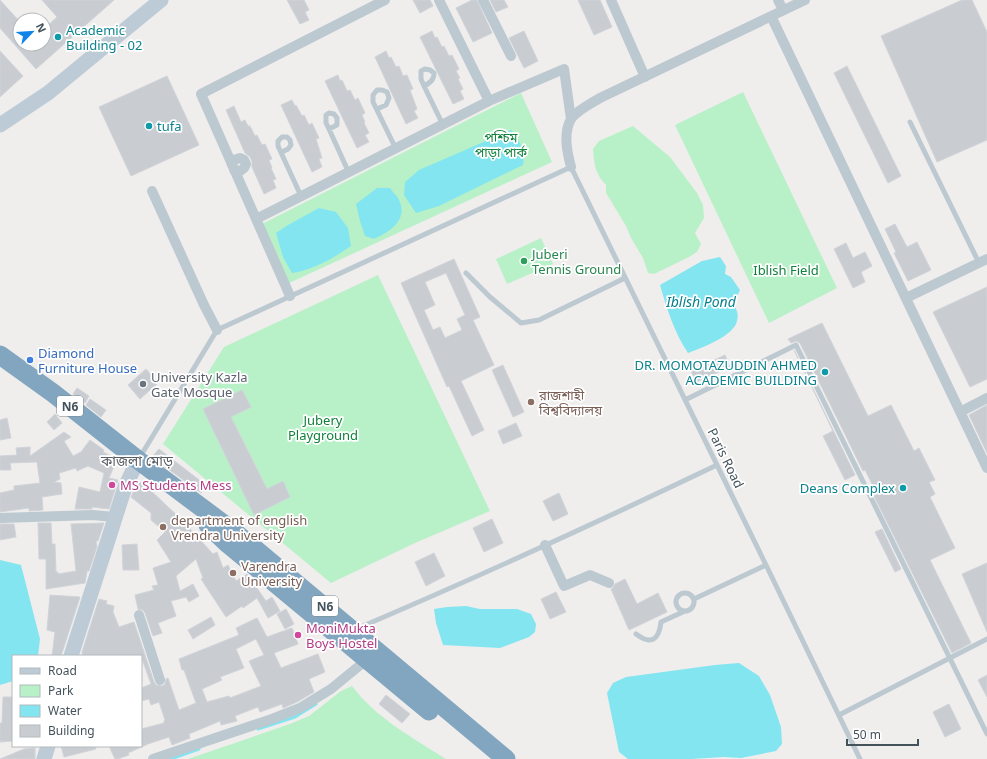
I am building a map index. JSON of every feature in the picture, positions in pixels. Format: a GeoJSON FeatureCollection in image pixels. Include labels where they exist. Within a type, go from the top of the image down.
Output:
{"type":"FeatureCollection","features":[{"type":"Feature","properties":{"kind":"highway","name":"N6"},"geometry":{"type":"LineString","coordinates":[[0,355],[53,392],[138,460],[237,534],[353,630],[372,655],[487,759]]}},
{"type":"Feature","properties":{"kind":"highway","name":"N6"},"geometry":{"type":"LineString","coordinates":[[138,460],[228,544],[506,759]]}},
{"type":"Feature","properties":{"kind":"main road"},"geometry":{"type":"LineString","coordinates":[[0,114],[43,85],[145,0]]}},
{"type":"Feature","properties":{"kind":"main road"},"geometry":{"type":"LineString","coordinates":[[0,125],[48,93],[161,0]]}},
{"type":"Feature","properties":{"kind":"main road"},"geometry":{"type":"LineString","coordinates":[[71,655],[114,517],[125,487],[138,460]]}},
{"type":"Feature","properties":{"kind":"main road"},"geometry":{"type":"LineString","coordinates":[[44,759],[48,747]]}},
{"type":"Feature","properties":{"kind":"street"},"geometry":{"type":"LineString","coordinates":[[290,296],[201,94],[384,0]]}},
{"type":"Feature","properties":{"kind":"street"},"geometry":{"type":"LineString","coordinates":[[439,0],[489,101]]}},
{"type":"Feature","properties":{"kind":"street"},"geometry":{"type":"LineString","coordinates":[[483,0],[511,56]]}},
{"type":"Feature","properties":{"kind":"street"},"geometry":{"type":"LineString","coordinates":[[611,0],[645,77]]}},
{"type":"Feature","properties":{"kind":"street"},"geometry":{"type":"LineString","coordinates":[[778,0],[783,10]]}},
{"type":"Feature","properties":{"kind":"street"},"geometry":{"type":"LineString","coordinates":[[571,119],[584,108],[600,98],[805,0]]}},
{"type":"Feature","properties":{"kind":"street"},"geometry":{"type":"LineString","coordinates":[[771,16],[987,468]]}},
{"type":"Feature","properties":{"kind":"street"},"geometry":{"type":"LineString","coordinates":[[256,219],[489,101],[564,69],[571,119],[567,134],[567,150],[571,167]]}},
{"type":"Feature","properties":{"kind":"street"},"geometry":{"type":"LineString","coordinates":[[152,191],[217,330]]}},
{"type":"Feature","properties":{"kind":"street"},"geometry":{"type":"LineString","coordinates":[[906,298],[983,261]]}},
{"type":"Feature","properties":{"kind":"street"},"geometry":{"type":"LineString","coordinates":[[960,412],[987,398]]}},
{"type":"Feature","properties":{"kind":"street"},"geometry":{"type":"LineString","coordinates":[[0,518],[93,515],[114,517]]}},
{"type":"Feature","properties":{"kind":"street"},"geometry":{"type":"LineString","coordinates":[[545,545],[564,586],[590,574],[609,583]]}},
{"type":"Feature","properties":{"kind":"street"},"geometry":{"type":"LineString","coordinates":[[139,615],[160,680]]}},
{"type":"Feature","properties":{"kind":"street"},"geometry":{"type":"LineString","coordinates":[[154,759],[300,708],[331,689],[372,655]]}},
{"type":"Feature","properties":{"kind":"lane"},"geometry":{"type":"LineString","coordinates":[[424,86],[442,125]]}},
{"type":"Feature","properties":{"kind":"lane"},"geometry":{"type":"LineString","coordinates":[[377,109],[396,149]]}},
{"type":"Feature","properties":{"kind":"lane"},"geometry":{"type":"LineString","coordinates":[[910,122],[983,261]]}},
{"type":"Feature","properties":{"kind":"lane"},"geometry":{"type":"LineString","coordinates":[[329,129],[348,172]]}},
{"type":"Feature","properties":{"kind":"lane"},"geometry":{"type":"LineString","coordinates":[[282,152],[301,196]]}},
{"type":"Feature","properties":{"kind":"lane"},"geometry":{"type":"LineString","coordinates":[[138,460],[217,330],[571,167]]}},
{"type":"Feature","properties":{"kind":"lane","name":"Paris Road"},"geometry":{"type":"LineString","coordinates":[[571,167],[860,759]]}},
{"type":"Feature","properties":{"kind":"lane"},"geometry":{"type":"LineString","coordinates":[[466,273],[490,297],[521,323],[539,320],[625,278]]}},
{"type":"Feature","properties":{"kind":"lane"},"geometry":{"type":"LineString","coordinates":[[685,400],[796,345],[987,734]]}},
{"type":"Feature","properties":{"kind":"lane"},"geometry":{"type":"LineString","coordinates":[[353,630],[496,568],[717,465]]}},
{"type":"Feature","properties":{"kind":"lane"},"geometry":{"type":"LineString","coordinates":[[694,598],[766,565]]}},
{"type":"Feature","properties":{"kind":"lane"},"geometry":{"type":"LineString","coordinates":[[636,634],[644,640],[651,640],[658,637],[661,622],[685,611],[691,610],[694,604],[694,598],[690,594],[684,593],[677,598],[676,604],[680,609],[685,611]]}},
{"type":"Feature","properties":{"kind":"lane"},"geometry":{"type":"LineString","coordinates":[[838,716],[987,639]]}},
{"type":"Feature","properties":{"kind":"green space","name":"Iblish Field"},"geometry":{"type":"Polygon","coordinates":[[[743,92],[837,288],[769,323],[675,125],[743,92]]]}},
{"type":"Feature","properties":{"kind":"green space","name":"পশ্চিম পাড়া পার্ক"},"geometry":{"type":"Polygon","coordinates":[[[521,93],[552,162],[287,284],[260,225],[521,93]]]}},
{"type":"Feature","properties":{"kind":"green space"},"geometry":{"type":"Polygon","coordinates":[[[633,126],[670,157],[697,193],[703,205],[704,218],[695,233],[701,244],[697,252],[654,274],[648,273],[643,258],[606,193],[606,185],[599,177],[594,159],[593,149],[599,141],[633,126]]]}},
{"type":"Feature","properties":{"kind":"green space","name":"Juberi Tennis Ground"},"geometry":{"type":"Polygon","coordinates":[[[541,238],[553,264],[507,284],[496,259],[541,238]]]}},
{"type":"Feature","properties":{"kind":"green space","name":"Jubery Playground"},"geometry":{"type":"Polygon","coordinates":[[[378,275],[490,511],[415,543],[331,583],[163,444],[224,347],[378,275]]]}},
{"type":"Feature","properties":{"kind":"green space"},"geometry":{"type":"Polygon","coordinates":[[[352,686],[372,708],[384,718],[446,759],[188,759],[309,716],[341,691],[352,686]]]}},
{"type":"Feature","properties":{"kind":"water"},"geometry":{"type":"Polygon","coordinates":[[[511,130],[522,146],[524,155],[523,165],[439,206],[416,213],[404,195],[405,182],[419,170],[511,130]]]}},
{"type":"Feature","properties":{"kind":"water"},"geometry":{"type":"Polygon","coordinates":[[[377,188],[390,188],[398,198],[402,212],[400,218],[392,228],[374,239],[365,236],[356,204],[377,188]]]}},
{"type":"Feature","properties":{"kind":"water"},"geometry":{"type":"Polygon","coordinates":[[[319,208],[336,212],[348,228],[351,246],[323,263],[292,273],[283,257],[276,233],[319,208]]]}},
{"type":"Feature","properties":{"kind":"water","name":"Iblish Pond"},"geometry":{"type":"Polygon","coordinates":[[[720,257],[726,266],[725,274],[731,277],[740,290],[735,303],[738,313],[737,321],[730,332],[724,336],[708,345],[688,353],[668,312],[660,285],[702,261],[720,257]]]}},
{"type":"Feature","properties":{"kind":"water"},"geometry":{"type":"Polygon","coordinates":[[[0,560],[21,565],[40,639],[38,655],[12,655],[12,681],[0,685],[0,560]]]}},
{"type":"Feature","properties":{"kind":"water"},"geometry":{"type":"Polygon","coordinates":[[[466,606],[480,609],[517,609],[531,614],[536,624],[535,632],[529,637],[500,648],[443,645],[436,623],[434,609],[466,606]]]}},
{"type":"Feature","properties":{"kind":"water"},"geometry":{"type":"Polygon","coordinates":[[[739,663],[759,676],[770,695],[781,727],[782,744],[776,751],[741,758],[724,757],[691,759],[628,759],[619,752],[607,693],[613,683],[626,677],[739,663]]]}},
{"type":"Feature","properties":{"kind":"building","name":"Academic Building - 02"},"geometry":{"type":"Polygon","coordinates":[[[0,0],[12,13],[12,42],[0,28],[0,0]]]}},
{"type":"Feature","properties":{"kind":"building","name":"Academic Building - 02"},"geometry":{"type":"Polygon","coordinates":[[[42,0],[114,0],[36,69],[21,52],[52,52],[52,22],[57,17],[42,0]]]}},
{"type":"Feature","properties":{"kind":"building"},"geometry":{"type":"Polygon","coordinates":[[[287,0],[304,0],[309,10],[305,12],[309,20],[300,24],[287,0]]]}},
{"type":"Feature","properties":{"kind":"building"},"geometry":{"type":"Polygon","coordinates":[[[413,0],[430,0],[433,6],[420,13],[413,0]]]}},
{"type":"Feature","properties":{"kind":"building"},"geometry":{"type":"Polygon","coordinates":[[[472,0],[477,0],[492,33],[473,42],[456,8],[472,0]]]}},
{"type":"Feature","properties":{"kind":"building"},"geometry":{"type":"Polygon","coordinates":[[[490,0],[504,0],[508,7],[496,12],[490,0]]]}},
{"type":"Feature","properties":{"kind":"building"},"geometry":{"type":"Polygon","coordinates":[[[578,0],[600,0],[612,27],[594,35],[578,0]]]}},
{"type":"Feature","properties":{"kind":"building"},"geometry":{"type":"Polygon","coordinates":[[[962,0],[972,0],[987,32],[987,140],[937,162],[881,36],[962,0]]]}},
{"type":"Feature","properties":{"kind":"building"},"geometry":{"type":"Polygon","coordinates":[[[432,31],[442,47],[444,46],[449,56],[452,55],[459,69],[456,71],[460,78],[458,79],[463,89],[460,91],[464,99],[453,104],[420,37],[432,31]]]}},
{"type":"Feature","properties":{"kind":"building"},"geometry":{"type":"Polygon","coordinates":[[[524,31],[538,61],[524,68],[509,38],[524,31]]]}},
{"type":"Feature","properties":{"kind":"building"},"geometry":{"type":"Polygon","coordinates":[[[0,51],[23,76],[0,97],[0,51]]]}},
{"type":"Feature","properties":{"kind":"building"},"geometry":{"type":"Polygon","coordinates":[[[386,51],[396,67],[399,66],[403,76],[407,75],[413,89],[410,90],[417,109],[414,111],[418,118],[406,124],[375,57],[386,51]]]}},
{"type":"Feature","properties":{"kind":"building"},"geometry":{"type":"Polygon","coordinates":[[[847,66],[901,176],[888,183],[834,73],[847,66]]]}},
{"type":"Feature","properties":{"kind":"building"},"geometry":{"type":"Polygon","coordinates":[[[338,75],[347,91],[350,90],[355,100],[358,98],[365,113],[362,115],[369,133],[365,135],[369,142],[357,148],[325,81],[338,75]]]}},
{"type":"Feature","properties":{"kind":"building","name":"tufa"},"geometry":{"type":"Polygon","coordinates":[[[167,76],[199,145],[131,176],[99,107],[167,76]]]}},
{"type":"Feature","properties":{"kind":"building"},"geometry":{"type":"Polygon","coordinates":[[[292,100],[302,116],[304,115],[309,125],[312,123],[319,138],[316,139],[322,158],[319,159],[322,167],[312,172],[281,105],[292,100]]]}},
{"type":"Feature","properties":{"kind":"building"},"geometry":{"type":"Polygon","coordinates":[[[234,106],[241,122],[245,120],[255,136],[257,135],[262,145],[265,144],[272,159],[269,160],[276,179],[273,180],[276,188],[264,194],[252,167],[252,161],[245,153],[226,110],[234,106]]]}},
{"type":"Feature","properties":{"kind":"building"},"geometry":{"type":"Polygon","coordinates":[[[895,224],[907,247],[917,242],[931,270],[908,281],[894,253],[896,252],[885,229],[895,224]]]}},
{"type":"Feature","properties":{"kind":"building"},"geometry":{"type":"Polygon","coordinates":[[[846,243],[853,258],[865,252],[872,266],[861,272],[865,282],[853,288],[834,249],[846,243]]]}},
{"type":"Feature","properties":{"kind":"building"},"geometry":{"type":"Polygon","coordinates":[[[454,259],[480,317],[473,320],[494,365],[461,381],[484,430],[472,436],[449,386],[447,387],[401,283],[454,259]],[[446,273],[425,282],[435,305],[424,310],[433,330],[440,327],[445,338],[462,330],[457,319],[465,315],[446,273]]]}},
{"type":"Feature","properties":{"kind":"building"},"geometry":{"type":"Polygon","coordinates":[[[987,287],[987,379],[970,387],[933,312],[987,287]]]}},
{"type":"Feature","properties":{"kind":"building"},"geometry":{"type":"Polygon","coordinates":[[[822,323],[868,416],[891,405],[914,451],[919,448],[935,480],[929,482],[935,494],[930,497],[955,548],[930,560],[971,643],[952,653],[874,496],[877,494],[865,470],[863,471],[800,343],[796,341],[791,343],[788,339],[822,323]]]}},
{"type":"Feature","properties":{"kind":"building"},"geometry":{"type":"Polygon","coordinates":[[[794,350],[855,475],[845,480],[823,436],[833,431],[794,350]]]}},
{"type":"Feature","properties":{"kind":"building"},"geometry":{"type":"Polygon","coordinates":[[[725,355],[730,367],[696,382],[691,371],[725,355]]]}},
{"type":"Feature","properties":{"kind":"building"},"geometry":{"type":"Polygon","coordinates":[[[503,365],[524,412],[513,417],[492,370],[503,365]]]}},
{"type":"Feature","properties":{"kind":"building","name":"University Kazla Gate Mosque"},"geometry":{"type":"Polygon","coordinates":[[[146,369],[158,383],[140,399],[128,385],[146,369]]]}},
{"type":"Feature","properties":{"kind":"building"},"geometry":{"type":"Polygon","coordinates":[[[77,388],[89,396],[85,403],[73,394],[77,388]]]}},
{"type":"Feature","properties":{"kind":"building"},"geometry":{"type":"Polygon","coordinates":[[[242,390],[251,407],[231,417],[267,489],[283,481],[290,497],[254,515],[203,409],[242,390]]]}},
{"type":"Feature","properties":{"kind":"building"},"geometry":{"type":"Polygon","coordinates":[[[90,399],[106,410],[101,417],[86,405],[90,399]]]}},
{"type":"Feature","properties":{"kind":"building"},"geometry":{"type":"Polygon","coordinates":[[[987,405],[987,453],[969,415],[987,405]]]}},
{"type":"Feature","properties":{"kind":"building"},"geometry":{"type":"Polygon","coordinates":[[[55,414],[62,423],[54,430],[47,422],[55,414]]]}},
{"type":"Feature","properties":{"kind":"building"},"geometry":{"type":"Polygon","coordinates":[[[7,418],[11,438],[0,440],[0,420],[7,418]]]}},
{"type":"Feature","properties":{"kind":"building"},"geometry":{"type":"Polygon","coordinates":[[[516,423],[522,436],[503,444],[498,431],[516,423]]]}},
{"type":"Feature","properties":{"kind":"building"},"geometry":{"type":"Polygon","coordinates":[[[64,432],[71,437],[64,441],[73,456],[81,452],[90,440],[104,450],[103,452],[117,459],[109,478],[118,480],[109,509],[92,507],[92,509],[75,509],[79,487],[100,492],[104,473],[88,466],[77,471],[76,468],[59,473],[60,479],[54,482],[61,483],[62,494],[42,497],[43,510],[29,511],[29,508],[0,512],[0,493],[14,490],[14,486],[40,483],[37,462],[10,463],[11,470],[0,470],[0,456],[17,455],[16,448],[30,447],[30,456],[64,432]]]}},
{"type":"Feature","properties":{"kind":"building"},"geometry":{"type":"Polygon","coordinates":[[[159,449],[207,486],[201,493],[152,457],[159,449]]]}},
{"type":"Feature","properties":{"kind":"building"},"geometry":{"type":"Polygon","coordinates":[[[138,481],[147,487],[183,521],[213,554],[217,552],[223,568],[228,565],[236,581],[247,574],[266,601],[272,597],[280,611],[268,618],[257,598],[243,608],[242,606],[226,617],[201,579],[203,578],[196,559],[176,576],[180,591],[193,584],[199,596],[189,602],[186,597],[171,601],[176,616],[158,623],[162,633],[153,636],[145,613],[143,610],[138,609],[135,595],[154,590],[152,586],[158,585],[153,568],[171,562],[157,540],[165,532],[151,520],[151,513],[131,497],[138,481]]]}},
{"type":"Feature","properties":{"kind":"building"},"geometry":{"type":"Polygon","coordinates":[[[559,493],[568,514],[553,521],[543,501],[559,493]]]}},
{"type":"Feature","properties":{"kind":"building"},"geometry":{"type":"Polygon","coordinates":[[[492,519],[503,543],[484,552],[473,528],[492,519]]]}},
{"type":"Feature","properties":{"kind":"building"},"geometry":{"type":"Polygon","coordinates":[[[38,523],[51,523],[52,544],[55,544],[56,572],[58,572],[58,574],[76,571],[71,524],[104,523],[98,541],[96,541],[97,547],[89,571],[87,571],[85,583],[46,589],[46,559],[39,559],[38,523]]]}},
{"type":"Feature","properties":{"kind":"building"},"geometry":{"type":"Polygon","coordinates":[[[0,524],[14,524],[16,537],[0,540],[0,524]]]}},
{"type":"Feature","properties":{"kind":"building"},"geometry":{"type":"Polygon","coordinates":[[[882,529],[901,569],[895,572],[875,532],[882,529]]]}},
{"type":"Feature","properties":{"kind":"building"},"geometry":{"type":"Polygon","coordinates":[[[137,544],[139,570],[123,570],[122,545],[137,544]]]}},
{"type":"Feature","properties":{"kind":"building"},"geometry":{"type":"Polygon","coordinates":[[[434,553],[445,576],[426,586],[415,562],[434,553]]]}},
{"type":"Feature","properties":{"kind":"building"},"geometry":{"type":"Polygon","coordinates":[[[987,563],[987,632],[962,574],[987,563]]]}},
{"type":"Feature","properties":{"kind":"building"},"geometry":{"type":"Polygon","coordinates":[[[625,579],[637,604],[658,593],[667,612],[629,630],[611,589],[615,584],[625,579]]]}},
{"type":"Feature","properties":{"kind":"building"},"geometry":{"type":"Polygon","coordinates":[[[556,592],[566,612],[550,619],[541,599],[556,592]]]}},
{"type":"Feature","properties":{"kind":"building"},"geometry":{"type":"Polygon","coordinates":[[[50,595],[80,597],[61,655],[52,655],[55,632],[47,630],[50,595]]]}},
{"type":"Feature","properties":{"kind":"building"},"geometry":{"type":"Polygon","coordinates":[[[99,599],[107,601],[106,604],[114,606],[113,612],[119,627],[134,622],[154,682],[156,685],[162,686],[168,678],[179,710],[196,703],[179,659],[239,635],[236,628],[257,618],[267,637],[292,628],[298,644],[274,653],[281,668],[318,654],[325,672],[309,679],[314,692],[283,708],[282,704],[260,712],[258,707],[235,716],[237,721],[221,725],[220,721],[189,734],[190,738],[172,745],[169,737],[142,747],[142,729],[164,723],[165,720],[159,702],[151,705],[149,699],[142,701],[142,688],[151,684],[142,655],[83,655],[82,652],[99,599]],[[256,639],[236,649],[244,668],[220,677],[222,680],[202,689],[207,702],[229,696],[230,698],[261,686],[249,661],[264,655],[256,639]]]}},
{"type":"Feature","properties":{"kind":"building"},"geometry":{"type":"Polygon","coordinates":[[[286,609],[294,624],[285,629],[277,614],[286,609]]]}},
{"type":"Feature","properties":{"kind":"building"},"geometry":{"type":"Polygon","coordinates":[[[211,617],[215,625],[193,639],[188,630],[211,617]]]}},
{"type":"Feature","properties":{"kind":"building"},"geometry":{"type":"Polygon","coordinates":[[[987,675],[987,697],[978,680],[987,675]]]}},
{"type":"Feature","properties":{"kind":"building"},"geometry":{"type":"Polygon","coordinates":[[[386,695],[410,714],[402,723],[379,704],[386,695]]]}},
{"type":"Feature","properties":{"kind":"building"},"geometry":{"type":"Polygon","coordinates":[[[3,697],[12,697],[12,741],[0,742],[0,723],[2,723],[3,697]]]}},
{"type":"Feature","properties":{"kind":"building"},"geometry":{"type":"Polygon","coordinates":[[[949,704],[961,729],[945,737],[933,712],[949,704]]]}},
{"type":"Feature","properties":{"kind":"building"},"geometry":{"type":"Polygon","coordinates":[[[61,747],[95,747],[96,749],[64,757],[61,747]]]}},
{"type":"Feature","properties":{"kind":"building"},"geometry":{"type":"Polygon","coordinates":[[[109,747],[141,747],[128,753],[129,755],[115,759],[109,747]]]}},
{"type":"Feature","properties":{"kind":"building"},"geometry":{"type":"Polygon","coordinates":[[[35,748],[35,759],[0,759],[24,749],[35,748]]]}},
{"type":"Feature","properties":{"kind":"waterway"},"geometry":{"type":"LineString","coordinates":[[258,729],[295,717],[316,704]]}},
{"type":"Feature","properties":{"kind":"waterway"},"geometry":{"type":"LineString","coordinates":[[171,759],[199,749]]}},
{"type":"Feature","properties":{"kind":"place","name":"Academic Building - 02"},"geometry":{"type":"Point","coordinates":[58,37]}},
{"type":"Feature","properties":{"kind":"place","name":"tufa"},"geometry":{"type":"Point","coordinates":[149,126]}},
{"type":"Feature","properties":{"kind":"place","name":"Juberi Tennis Ground"},"geometry":{"type":"Point","coordinates":[524,261]}},
{"type":"Feature","properties":{"kind":"place","name":"Diamond Furniture House"},"geometry":{"type":"Point","coordinates":[30,360]}},
{"type":"Feature","properties":{"kind":"place","name":"DR. MOMOTAZUDDIN AHMED ACADEMIC BUILDING"},"geometry":{"type":"Point","coordinates":[825,372]}},
{"type":"Feature","properties":{"kind":"place","name":"University Kazla Gate Mosque"},"geometry":{"type":"Point","coordinates":[143,384]}},
{"type":"Feature","properties":{"kind":"place","name":"রাজশাহী বিশ্ববিদ্যালয়"},"geometry":{"type":"Point","coordinates":[531,402]}},
{"type":"Feature","properties":{"kind":"place","name":"MS Students Mess"},"geometry":{"type":"Point","coordinates":[112,485]}},
{"type":"Feature","properties":{"kind":"place","name":"Deans Complex"},"geometry":{"type":"Point","coordinates":[903,488]}},
{"type":"Feature","properties":{"kind":"place","name":"department of english Vrendra University"},"geometry":{"type":"Point","coordinates":[163,527]}},
{"type":"Feature","properties":{"kind":"place","name":"Varendra University"},"geometry":{"type":"Point","coordinates":[233,573]}},
{"type":"Feature","properties":{"kind":"place","name":"MoniMukta Boys Hostel"},"geometry":{"type":"Point","coordinates":[298,635]}},
{"type":"Feature","properties":{"kind":"district","name":"কাজলা মোড়"},"geometry":{"type":"Point","coordinates":[137,460]}}]}
